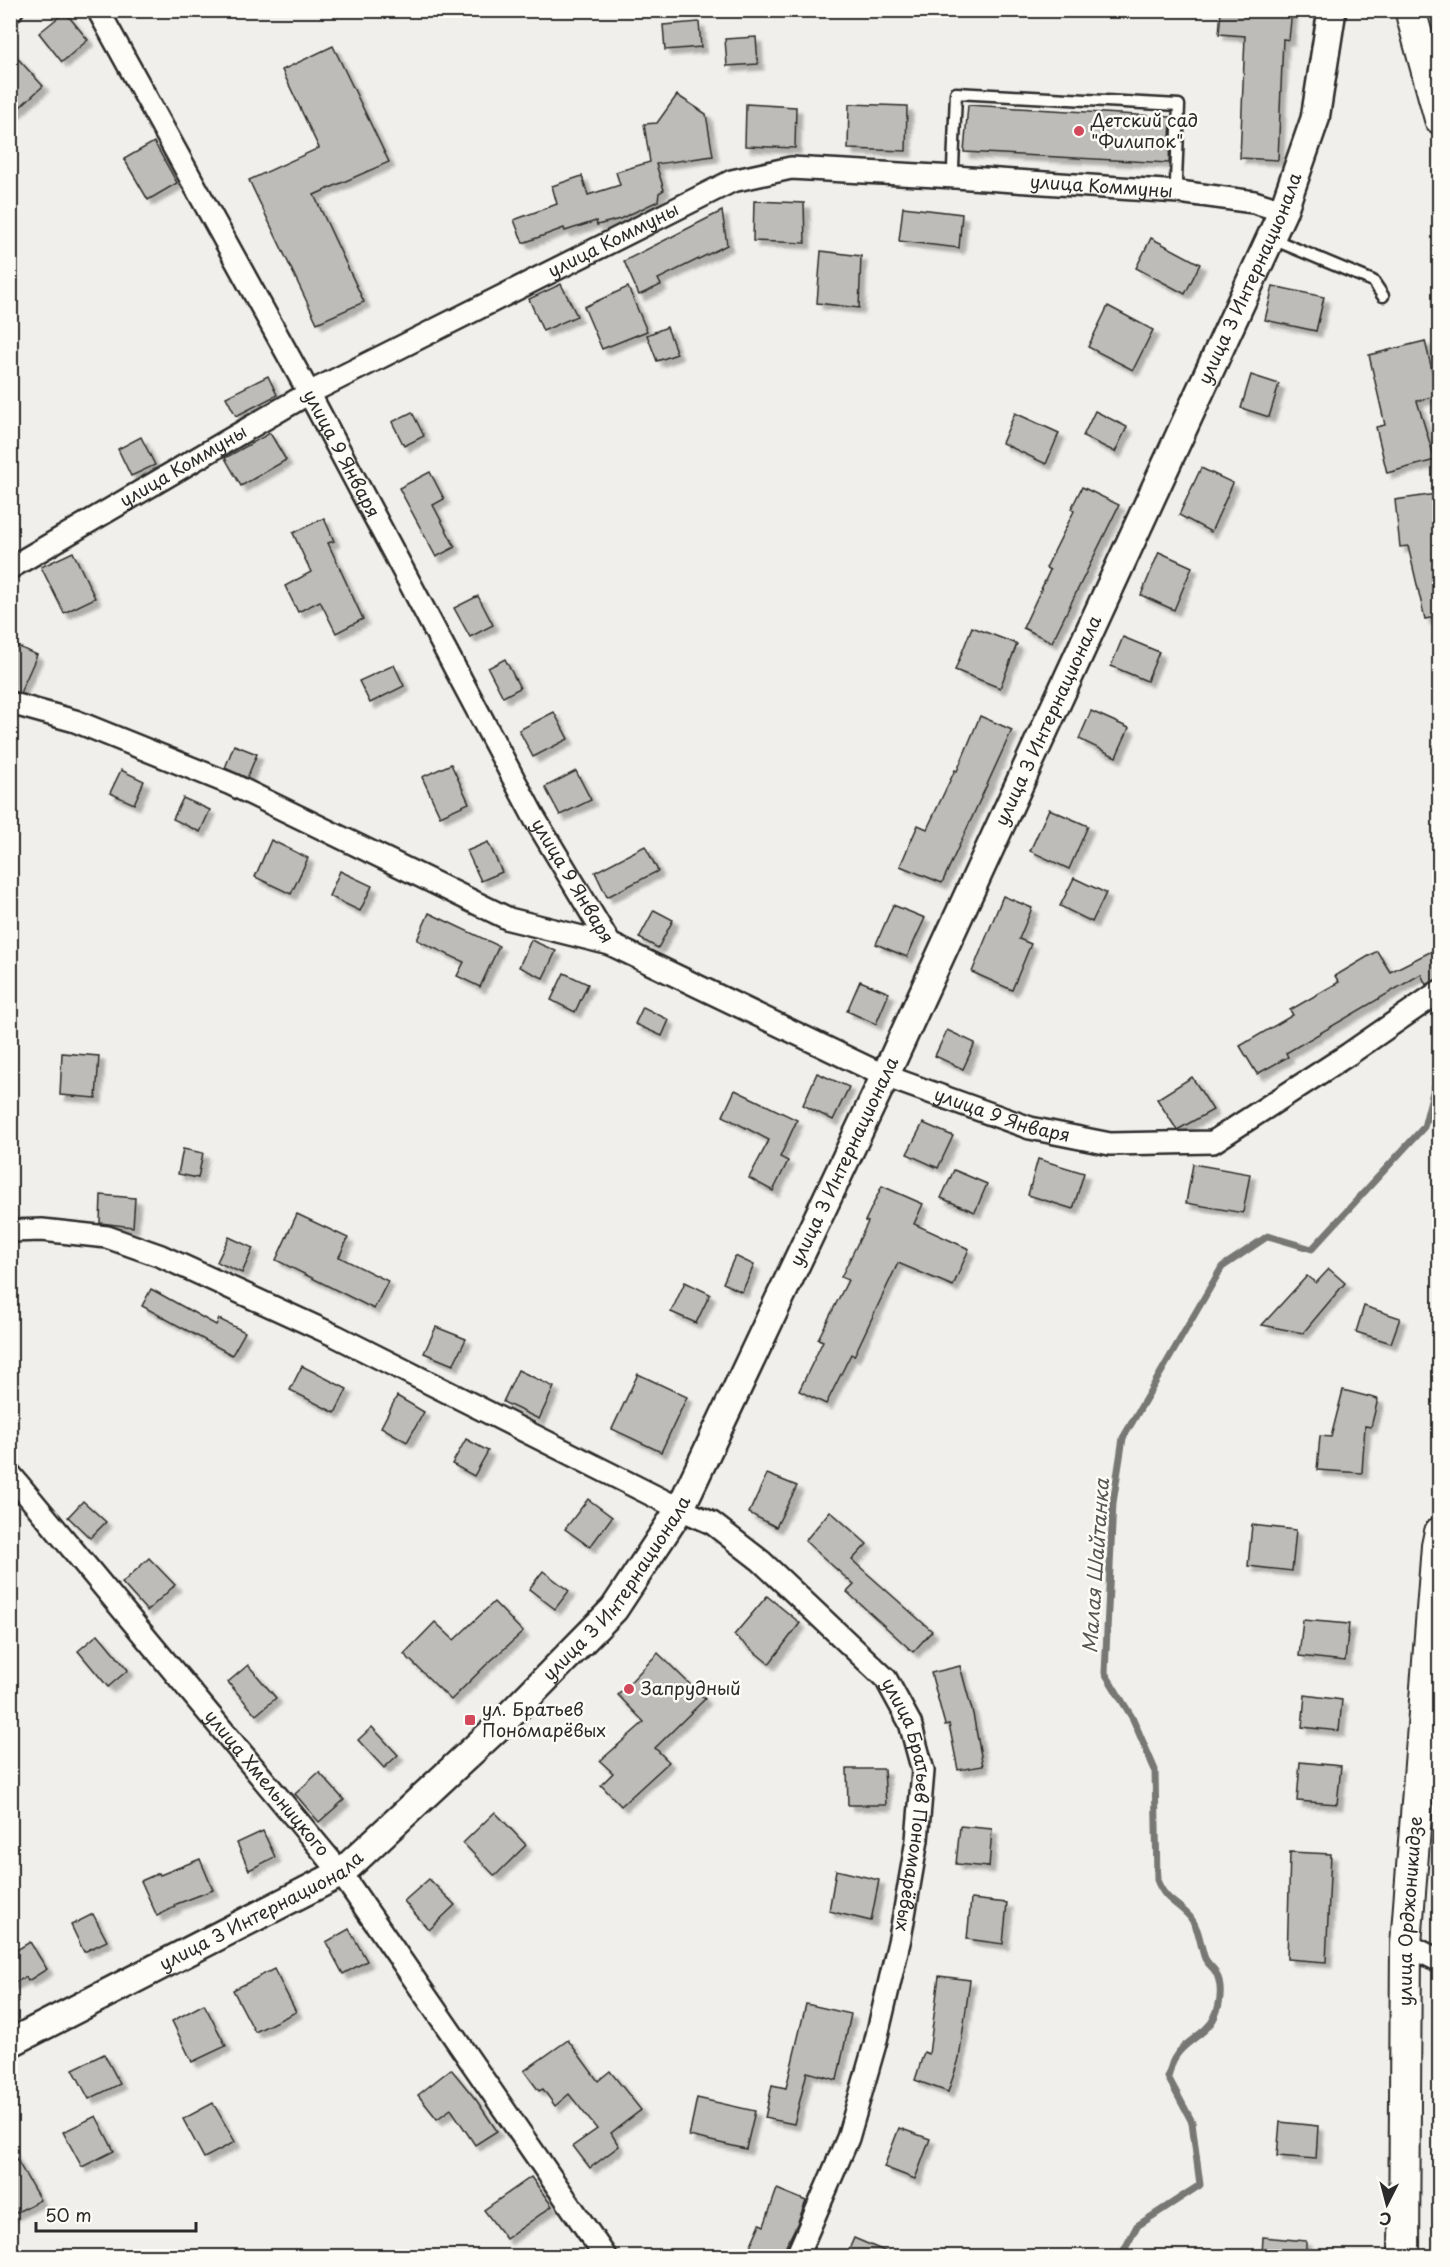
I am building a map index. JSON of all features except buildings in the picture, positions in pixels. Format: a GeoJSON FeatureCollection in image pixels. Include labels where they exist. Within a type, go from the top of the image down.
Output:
{"type":"FeatureCollection","features":[{"type":"Feature","properties":{"kind":"main road"},"geometry":{"type":"LineString","coordinates":[[1412,10],[1431,95],[1440,119]]}},
{"type":"Feature","properties":{"kind":"main road","name":"улица Орджоникидзе"},"geometry":{"type":"LineString","coordinates":[[1404,2256],[1406,1944],[1437,1546],[1440,1532]]}},
{"type":"Feature","properties":{"kind":"street","name":"улица 9 Января"},"geometry":{"type":"LineString","coordinates":[[98,10],[309,393],[535,819],[610,944],[885,1076],[1030,1128],[1110,1144],[1213,1142],[1349,1054],[1440,991]]}},
{"type":"Feature","properties":{"kind":"street","name":"улица 3 Интернационала"},"geometry":{"type":"LineString","coordinates":[[10,2043],[340,1874],[500,1725],[614,1609],[680,1509],[885,1076],[1283,212],[1315,119],[1332,10]]}},
{"type":"Feature","properties":{"kind":"street","name":"улица Коммуны"},"geometry":{"type":"LineString","coordinates":[[10,568],[309,393],[732,181],[791,168],[955,177],[1179,192],[1254,202],[1283,212]]}},
{"type":"Feature","properties":{"kind":"street"},"geometry":{"type":"LineString","coordinates":[[10,703],[75,721],[231,784],[509,919],[610,944]]}},
{"type":"Feature","properties":{"kind":"street","name":"улица Братьев Пономарёвых"},"geometry":{"type":"LineString","coordinates":[[10,1231],[42,1230],[107,1237],[161,1256],[336,1336],[712,1523],[761,1561],[886,1679],[910,1723],[923,1771],[917,1840],[900,1938],[875,2044],[848,2138],[797,2256]]}},
{"type":"Feature","properties":{"kind":"street","name":"улица Хмельницкого"},"geometry":{"type":"LineString","coordinates":[[10,1473],[340,1874],[605,2256]]}},
{"type":"Feature","properties":{"kind":"street"},"geometry":{"type":"LineString","coordinates":[[1406,1944],[1440,1961]]}},
{"type":"Feature","properties":{"kind":"lane"},"geometry":{"type":"LineString","coordinates":[[955,177],[953,168],[956,93],[1179,105],[1176,181],[1179,192]]}},
{"type":"Feature","properties":{"kind":"lane"},"geometry":{"type":"LineString","coordinates":[[1270,238],[1373,281],[1383,296]]}},
{"type":"Feature","properties":{"kind":"waterway","name":"Малая Шайтанка"},"geometry":{"type":"LineString","coordinates":[[1121,2256],[1137,2226],[1200,2185],[1192,2122],[1168,2077],[1178,2053],[1211,2023],[1220,1999],[1218,1976],[1205,1958],[1193,1921],[1168,1897],[1157,1880],[1155,1770],[1133,1719],[1105,1673],[1113,1503],[1123,1438],[1222,1267],[1268,1236],[1312,1249],[1424,1127],[1434,1088],[1440,1081]]}},
{"type":"Feature","properties":{"kind":"place","name":"Детский сад \"Филипок\""},"geometry":{"type":"Point","coordinates":[1079,131]}},
{"type":"Feature","properties":{"kind":"place","name":"Запрудный"},"geometry":{"type":"Point","coordinates":[629,1689]}},
{"type":"Feature","properties":{"kind":"place","name":"ул. Братьев Пономарёвых"},"geometry":{"type":"Point","coordinates":[470,1720]}}]}
